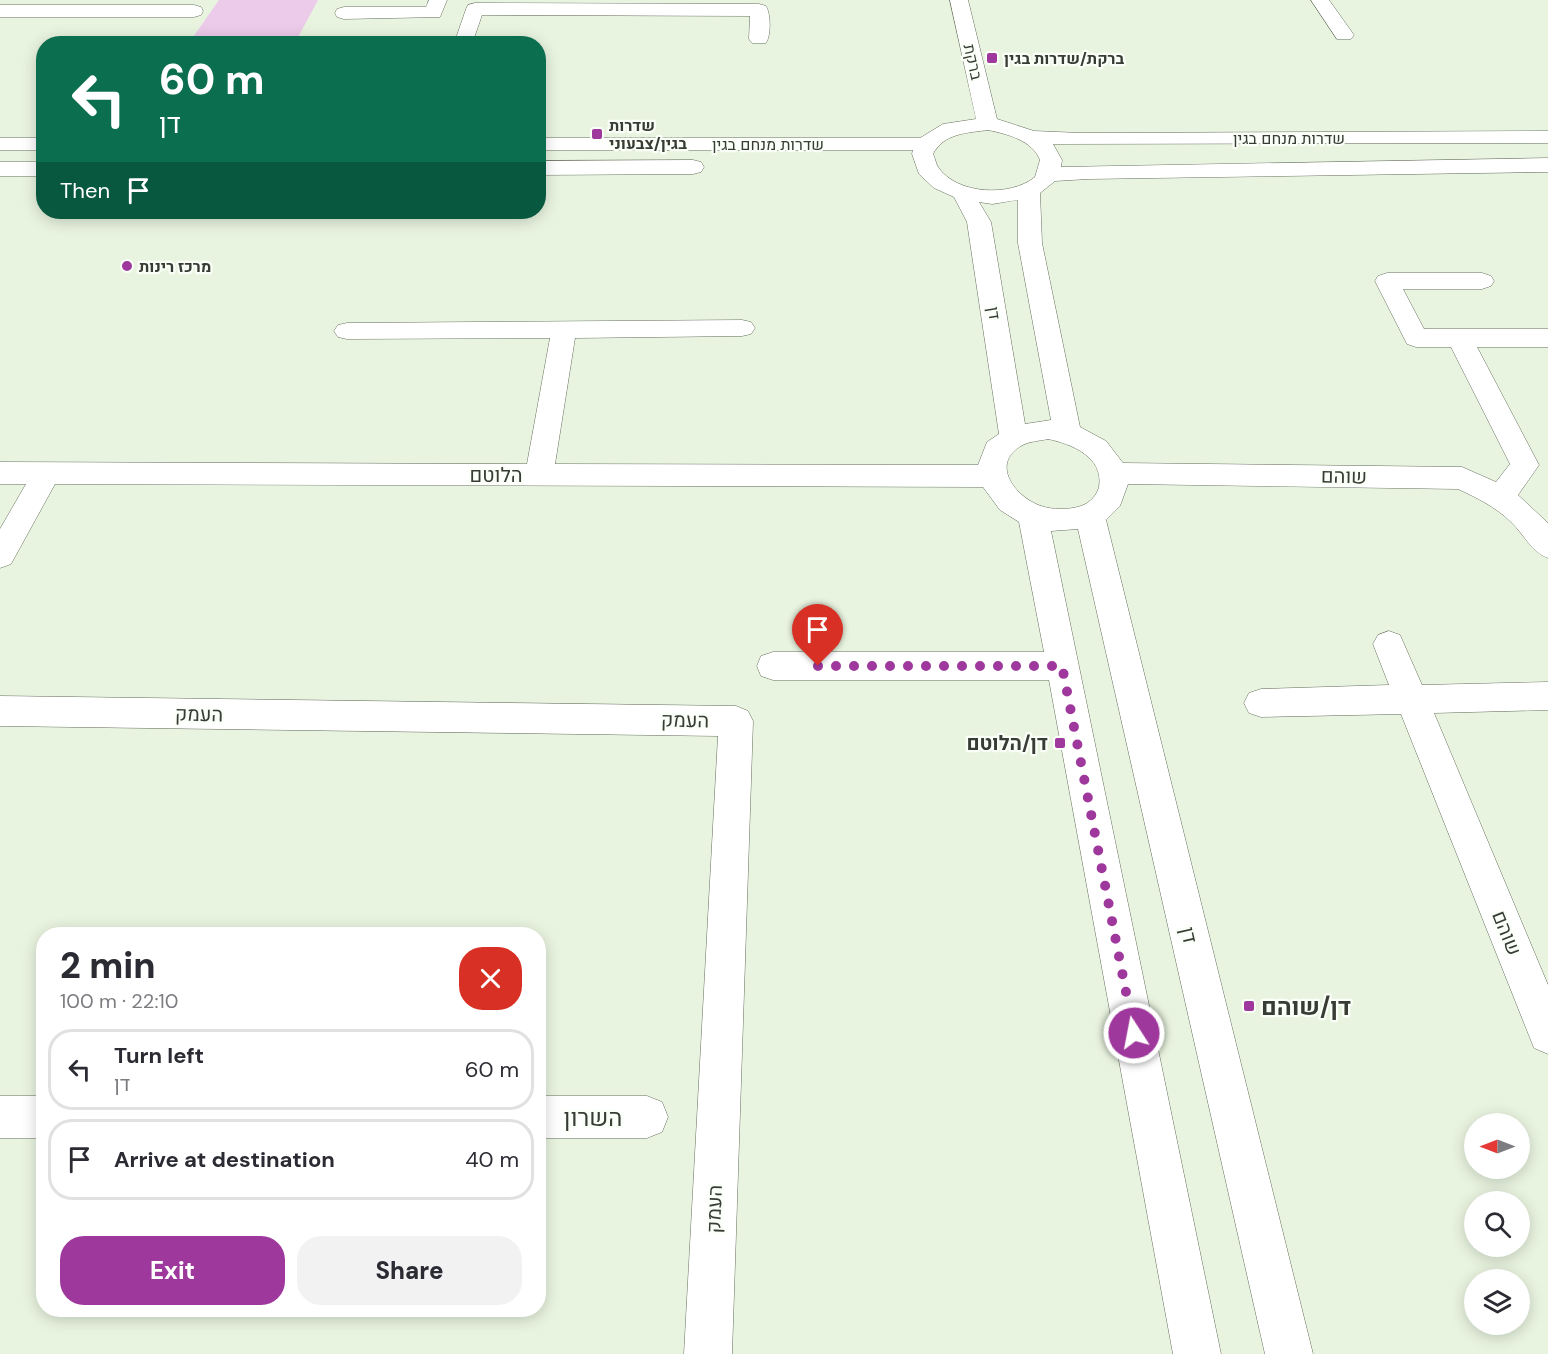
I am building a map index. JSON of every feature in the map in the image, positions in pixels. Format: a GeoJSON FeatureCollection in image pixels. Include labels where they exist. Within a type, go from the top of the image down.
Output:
{"type":"FeatureCollection","features":[{"type":"Feature","properties":{"kind":"street"},"geometry":{"type":"LineString","coordinates":[[344,13],[433,13],[438,0]]}},
{"type":"Feature","properties":{"kind":"street","name":"ברקת"},"geometry":{"type":"LineString","coordinates":[[959,0],[988,124]]}},
{"type":"Feature","properties":{"kind":"street"},"geometry":{"type":"LineString","coordinates":[[1320,0],[1344,35]]}},
{"type":"Feature","properties":{"kind":"street"},"geometry":{"type":"LineString","coordinates":[[465,36],[476,9],[630,5],[759,10],[759,39]]}},
{"type":"Feature","properties":{"kind":"street"},"geometry":{"type":"LineString","coordinates":[[0,11],[102,6],[194,11]]}},
{"type":"Feature","properties":{"kind":"street"},"geometry":{"type":"LineString","coordinates":[[901,167],[924,166],[921,155],[925,144],[935,135],[950,128],[988,124],[1011,129],[1031,137],[1042,145],[1049,155],[1052,165],[1039,183],[1030,243],[1067,433]]}},
{"type":"Feature","properties":{"kind":"street","name":"שדרות מנחם בגין"},"geometry":{"type":"LineString","coordinates":[[1031,137],[1080,139],[1548,137]]}},
{"type":"Feature","properties":{"kind":"street"},"geometry":{"type":"LineString","coordinates":[[0,144],[36,144]]}},
{"type":"Feature","properties":{"kind":"street","name":"שדרות מנחם בגין"},"geometry":{"type":"LineString","coordinates":[[546,144],[925,144]]}},
{"type":"Feature","properties":{"kind":"street","name":"שדרות מנחם בגין"},"geometry":{"type":"LineString","coordinates":[[924,166],[932,177],[945,186],[963,193],[998,197],[1039,183],[1088,172],[1548,165]]}},
{"type":"Feature","properties":{"kind":"street","name":"שדרות מנחם בגין"},"geometry":{"type":"LineString","coordinates":[[546,168],[714,167]]}},
{"type":"Feature","properties":{"kind":"street"},"geometry":{"type":"LineString","coordinates":[[0,169],[36,169]]}},
{"type":"Feature","properties":{"kind":"street","name":"דן"},"geometry":{"type":"LineString","coordinates":[[963,193],[979,222],[1013,436]]}},
{"type":"Feature","properties":{"kind":"street"},"geometry":{"type":"LineString","coordinates":[[1482,281],[1387,281],[1416,338],[1548,338]]}},
{"type":"Feature","properties":{"kind":"street"},"geometry":{"type":"LineString","coordinates":[[346,331],[742,328]]}},
{"type":"Feature","properties":{"kind":"street"},"geometry":{"type":"LineString","coordinates":[[539,475],[564,329]]}},
{"type":"Feature","properties":{"kind":"street"},"geometry":{"type":"LineString","coordinates":[[1460,338],[1525,465],[1501,496]]}},
{"type":"Feature","properties":{"kind":"street"},"geometry":{"type":"LineString","coordinates":[[1048,429],[1067,433],[1085,440],[1101,452],[1112,466],[1116,482],[1112,497],[1101,510],[1090,515],[1062,521],[1019,510],[995,485],[990,470],[993,456],[1001,445],[1013,436],[1030,430],[1048,429]]}},
{"type":"Feature","properties":{"kind":"street","name":"הלוטם"},"geometry":{"type":"LineString","coordinates":[[0,473],[992,476]]}},
{"type":"Feature","properties":{"kind":"street"},"geometry":{"type":"LineString","coordinates":[[0,556],[46,473]]}},
{"type":"Feature","properties":{"kind":"street","name":"שוהם"},"geometry":{"type":"LineString","coordinates":[[1113,473],[1462,478],[1501,496],[1535,526],[1548,546]]}},
{"type":"Feature","properties":{"kind":"street"},"geometry":{"type":"LineString","coordinates":[[1033,515],[1197,1354]]}},
{"type":"Feature","properties":{"kind":"street","name":"דן"},"geometry":{"type":"LineString","coordinates":[[1090,515],[1289,1354]]}},
{"type":"Feature","properties":{"kind":"street","name":"שוהם"},"geometry":{"type":"LineString","coordinates":[[1389,644],[1548,1034]]}},
{"type":"Feature","properties":{"kind":"street"},"geometry":{"type":"LineString","coordinates":[[773,666],[1062,666]]}},
{"type":"Feature","properties":{"kind":"street"},"geometry":{"type":"LineString","coordinates":[[1261,703],[1548,696]]}},
{"type":"Feature","properties":{"kind":"street","name":"העמק"},"geometry":{"type":"LineString","coordinates":[[0,711],[736,721],[708,1354]]}},
{"type":"Feature","properties":{"kind":"street"},"geometry":{"type":"LineString","coordinates":[[0,1117],[36,1117]]}},
{"type":"Feature","properties":{"kind":"street","name":"השרון"},"geometry":{"type":"LineString","coordinates":[[546,1117],[646,1117]]}},
{"type":"Feature","properties":{"kind":"shaded area"},"geometry":{"type":"Polygon","coordinates":[[[219,0],[318,0],[299,36],[194,36],[219,0]]]}},
{"type":"Feature","properties":{"kind":"place","name":"ברקת/שדרות בגין"},"geometry":{"type":"Point","coordinates":[992,58]}},
{"type":"Feature","properties":{"kind":"place","name":"שדרות בגין/צבעוני"},"geometry":{"type":"Point","coordinates":[597,134]}},
{"type":"Feature","properties":{"kind":"place","name":"מרכז רינות"},"geometry":{"type":"Point","coordinates":[127,266]}},
{"type":"Feature","properties":{"kind":"place","name":"דן/הלוטם"},"geometry":{"type":"Point","coordinates":[1060,743]}},
{"type":"Feature","properties":{"kind":"place","name":"דן/שוהם"},"geometry":{"type":"Point","coordinates":[1249,1006]}},
{"type":"Feature","properties":{"kind":"route"},"geometry":{"type":"LineString","coordinates":[[818,666],[1062,666],[1134,1033]]}}]}
